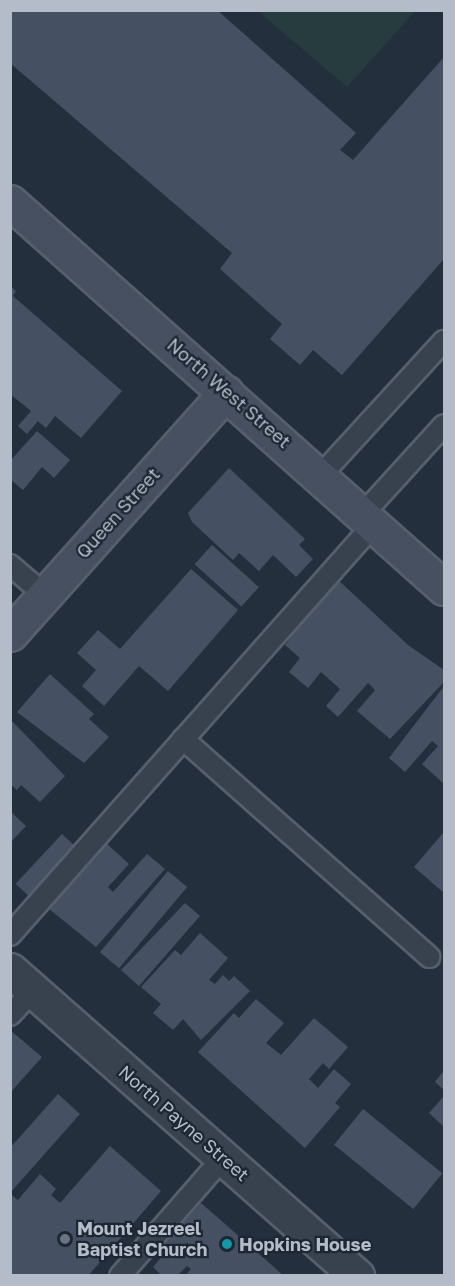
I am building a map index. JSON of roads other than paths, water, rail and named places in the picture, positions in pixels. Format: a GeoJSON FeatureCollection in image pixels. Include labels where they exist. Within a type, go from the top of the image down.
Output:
{"type":"FeatureCollection","features":[{"type":"Feature","properties":{"kind":"main road","name":"North West Street"},"geometry":{"type":"LineString","coordinates":[[10,202],[321,475],[444,588]]}},
{"type":"Feature","properties":{"kind":"main road","name":"Queen Street"},"geometry":{"type":"LineString","coordinates":[[10,634],[226,392]]}},
{"type":"Feature","properties":{"kind":"street","name":"North Payne Street"},"geometry":{"type":"LineString","coordinates":[[22,980],[357,1275]]}},
{"type":"Feature","properties":{"kind":"lane"},"geometry":{"type":"LineString","coordinates":[[321,475],[444,341]]}},
{"type":"Feature","properties":{"kind":"lane"},"geometry":{"type":"LineString","coordinates":[[10,934],[183,739],[369,519],[444,425]]}},
{"type":"Feature","properties":{"kind":"lane"},"geometry":{"type":"LineString","coordinates":[[10,565],[45,595]]}},
{"type":"Feature","properties":{"kind":"lane"},"geometry":{"type":"LineString","coordinates":[[183,739],[429,957]]}},
{"type":"Feature","properties":{"kind":"lane"},"geometry":{"type":"LineString","coordinates":[[10,1015],[22,980]]}},
{"type":"Feature","properties":{"kind":"lane"},"geometry":{"type":"LineString","coordinates":[[120,1275],[223,1158]]}},
{"type":"Feature","properties":{"kind":"place","name":"Mount Jezreel Baptist Church"},"geometry":{"type":"Point","coordinates":[65,1239]}},
{"type":"Feature","properties":{"kind":"place","name":"Hopkins House"},"geometry":{"type":"Point","coordinates":[227,1244]}}]}
